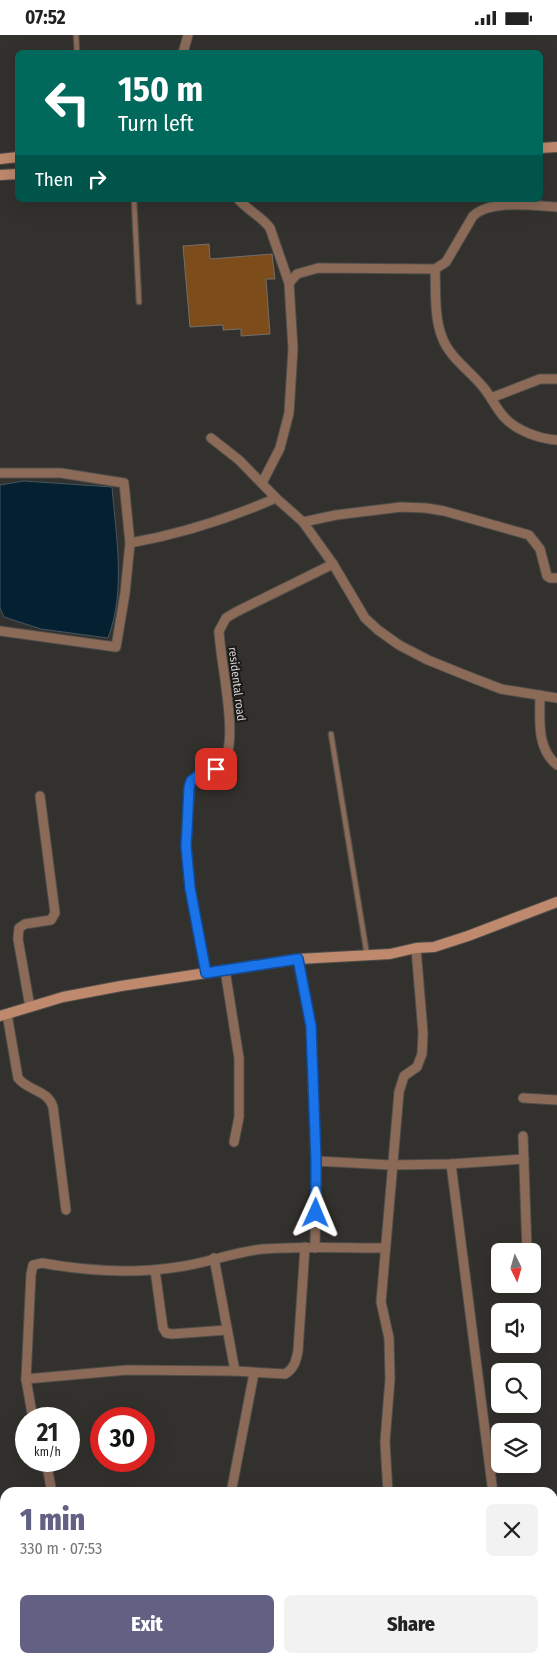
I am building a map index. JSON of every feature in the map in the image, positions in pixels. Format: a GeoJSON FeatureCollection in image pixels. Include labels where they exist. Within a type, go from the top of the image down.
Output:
{"type":"FeatureCollection","features":[{"type":"Feature","properties":{"kind":"street"},"geometry":{"type":"LineString","coordinates":[[184,50],[188,35]]}},
{"type":"Feature","properties":{"kind":"street"},"geometry":{"type":"LineString","coordinates":[[543,148],[557,147]]}},
{"type":"Feature","properties":{"kind":"street"},"geometry":{"type":"LineString","coordinates":[[0,159],[15,157]]}},
{"type":"Feature","properties":{"kind":"street"},"geometry":{"type":"LineString","coordinates":[[0,175],[15,174]]}},
{"type":"Feature","properties":{"kind":"street"},"geometry":{"type":"LineString","coordinates":[[241,202],[266,222],[270,228],[289,283],[293,349],[289,413],[280,448],[262,483]]}},
{"type":"Feature","properties":{"kind":"street"},"geometry":{"type":"LineString","coordinates":[[289,283],[297,274],[318,268],[435,269],[446,262],[473,216],[478,211],[497,206],[557,207]]}},
{"type":"Feature","properties":{"kind":"street"},"geometry":{"type":"LineString","coordinates":[[435,269],[439,325],[449,351],[484,388],[505,418],[519,428],[538,437],[557,440]]}},
{"type":"Feature","properties":{"kind":"street"},"geometry":{"type":"LineString","coordinates":[[491,398],[540,379],[557,379]]}},
{"type":"Feature","properties":{"kind":"street"},"geometry":{"type":"LineString","coordinates":[[211,438],[239,460],[276,498],[303,522],[333,564],[365,618],[399,645],[428,660],[501,689],[557,698]]}},
{"type":"Feature","properties":{"kind":"street"},"geometry":{"type":"LineString","coordinates":[[0,473],[60,473],[124,483],[130,543],[125,593],[116,647],[0,631]]}},
{"type":"Feature","properties":{"kind":"street"},"geometry":{"type":"LineString","coordinates":[[130,543],[199,528],[242,513],[276,498]]}},
{"type":"Feature","properties":{"kind":"street"},"geometry":{"type":"LineString","coordinates":[[303,522],[336,515],[401,507],[444,511],[529,535],[540,549],[547,576],[550,578],[557,577]]}},
{"type":"Feature","properties":{"kind":"street","name":"residental road"},"geometry":{"type":"LineString","coordinates":[[206,973],[190,888],[186,846],[190,784],[196,777],[221,765],[227,755],[230,744],[230,721],[219,631],[226,618],[236,612],[333,564]]}},
{"type":"Feature","properties":{"kind":"street"},"geometry":{"type":"LineString","coordinates":[[540,695],[542,743],[546,752],[557,765]]}},
{"type":"Feature","properties":{"kind":"street"},"geometry":{"type":"LineString","coordinates":[[30,1007],[18,939],[19,928],[25,924],[51,920],[55,913],[40,796]]}},
{"type":"Feature","properties":{"kind":"street"},"geometry":{"type":"LineString","coordinates":[[66,1210],[53,1107],[49,1098],[26,1085],[18,1078],[4,1015],[62,997],[206,973],[298,959],[390,954],[416,947],[434,947],[557,902]]}},
{"type":"Feature","properties":{"kind":"street"},"geometry":{"type":"LineString","coordinates":[[388,1487],[385,1442],[390,1379],[389,1338],[381,1302],[399,1092],[404,1076],[418,1067],[423,1044],[424,1033],[416,947]]}},
{"type":"Feature","properties":{"kind":"street"},"geometry":{"type":"LineString","coordinates":[[298,959],[311,1026],[316,1161],[315,1247]]}},
{"type":"Feature","properties":{"kind":"street"},"geometry":{"type":"LineString","coordinates":[[225,970],[239,1058],[239,1117],[234,1142]]}},
{"type":"Feature","properties":{"kind":"street"},"geometry":{"type":"LineString","coordinates":[[523,1098],[557,1100]]}},
{"type":"Feature","properties":{"kind":"street"},"geometry":{"type":"LineString","coordinates":[[523,1136],[527,1243]]}},
{"type":"Feature","properties":{"kind":"street"},"geometry":{"type":"LineString","coordinates":[[316,1161],[392,1165],[451,1164],[524,1159]]}},
{"type":"Feature","properties":{"kind":"street"},"geometry":{"type":"LineString","coordinates":[[451,1164],[493,1487]]}},
{"type":"Feature","properties":{"kind":"street"},"geometry":{"type":"LineString","coordinates":[[31,1407],[26,1379],[31,1274],[34,1265],[42,1263],[72,1269],[123,1271],[179,1267],[262,1249],[305,1247],[385,1248]]}},
{"type":"Feature","properties":{"kind":"street"},"geometry":{"type":"LineString","coordinates":[[26,1379],[127,1370],[235,1371],[285,1374],[291,1371],[296,1361],[299,1343],[305,1247]]}},
{"type":"Feature","properties":{"kind":"street"},"geometry":{"type":"LineString","coordinates":[[214,1258],[235,1371]]}},
{"type":"Feature","properties":{"kind":"street"},"geometry":{"type":"LineString","coordinates":[[155,1269],[163,1328],[166,1333],[227,1330]]}},
{"type":"Feature","properties":{"kind":"street"},"geometry":{"type":"LineString","coordinates":[[232,1487],[254,1373]]}},
{"type":"Feature","properties":{"kind":"street"},"geometry":{"type":"LineString","coordinates":[[48,1472],[51,1487]]}},
{"type":"Feature","properties":{"kind":"lane"},"geometry":{"type":"LineString","coordinates":[[76,35],[77,50]]}},
{"type":"Feature","properties":{"kind":"lane"},"geometry":{"type":"LineString","coordinates":[[134,202],[139,302]]}},
{"type":"Feature","properties":{"kind":"lane"},"geometry":{"type":"LineString","coordinates":[[331,734],[367,955]]}},
{"type":"Feature","properties":{"kind":"water"},"geometry":{"type":"Polygon","coordinates":[[[24,481],[112,487],[118,582],[114,620],[108,638],[41,629],[4,617],[0,608],[0,485],[24,481]]]}},
{"type":"Feature","properties":{"kind":"building"},"geometry":{"type":"Polygon","coordinates":[[[209,244],[210,259],[272,254],[275,279],[266,279],[270,334],[241,336],[241,329],[223,330],[223,325],[190,327],[183,246],[209,244]]]}},
{"type":"Feature","properties":{"kind":"route"},"geometry":{"type":"LineString","coordinates":[[216,769],[191,781],[186,846],[190,888],[206,973],[298,959],[311,1026],[316,1213]]}}]}
